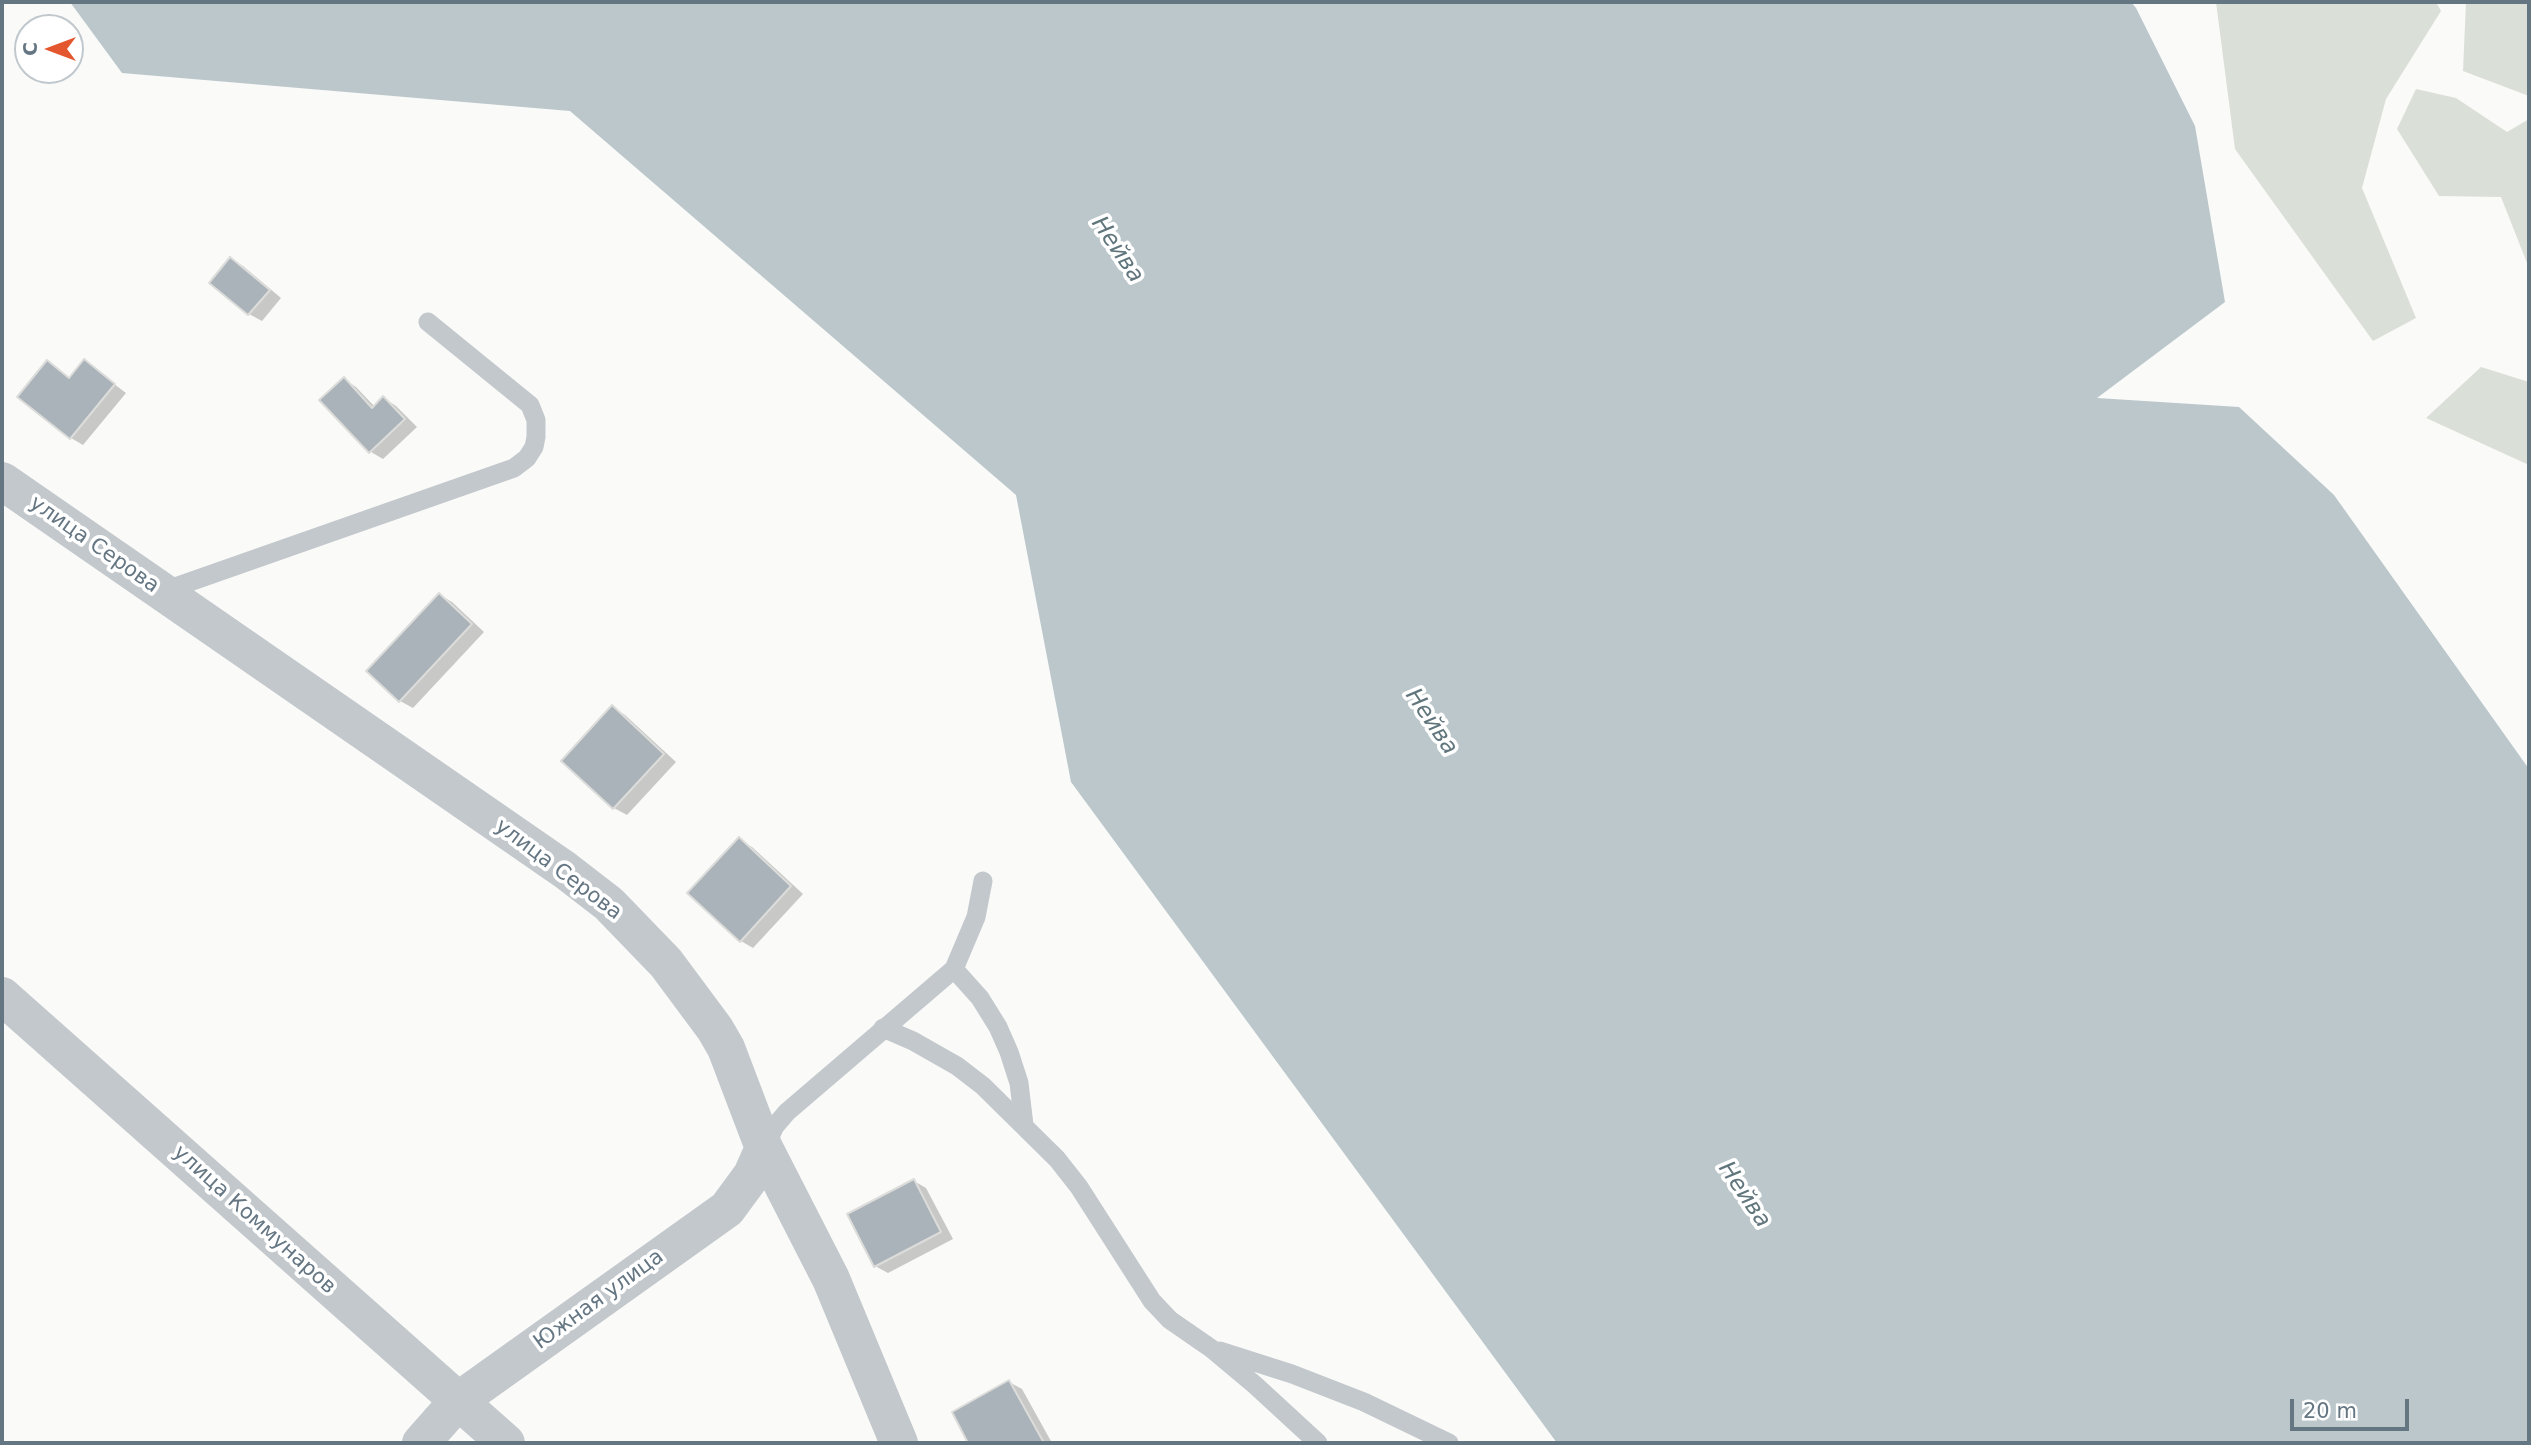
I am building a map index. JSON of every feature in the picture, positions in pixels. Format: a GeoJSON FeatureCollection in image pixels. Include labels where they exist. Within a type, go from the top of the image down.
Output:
{"type":"FeatureCollection","features":[{"type":"Feature","properties":{"kind":"street","name":"улица Серова"},"geometry":{"type":"LineString","coordinates":[[2,481],[565,870],[609,904],[666,963],[715,1029],[738,1077],[764,1148],[831,1279],[898,1443]]}},
{"type":"Feature","properties":{"kind":"street","name":"улица Коммунаров"},"geometry":{"type":"LineString","coordinates":[[2,996],[506,1443]]}},
{"type":"Feature","properties":{"kind":"street","name":"Южная улица"},"geometry":{"type":"LineString","coordinates":[[421,1443],[458,1401],[727,1209],[752,1175],[764,1148]]}},
{"type":"Feature","properties":{"kind":"lane"},"geometry":{"type":"LineString","coordinates":[[161,592],[514,468],[527,457],[534,447],[536,437],[536,420],[530,405],[428,322]]}},
{"type":"Feature","properties":{"kind":"lane"},"geometry":{"type":"LineString","coordinates":[[764,1148],[775,1126],[787,1112],[954,969],[976,917],[983,881]]}},
{"type":"Feature","properties":{"kind":"lane"},"geometry":{"type":"LineString","coordinates":[[954,969],[980,998],[998,1027],[1019,1083],[1024,1125]]}},
{"type":"Feature","properties":{"kind":"lane"},"geometry":{"type":"LineString","coordinates":[[883,1028],[913,1041],[957,1066],[984,1086],[1024,1125],[1079,1187],[1152,1301],[1170,1320],[1212,1349],[1318,1443]]}},
{"type":"Feature","properties":{"kind":"lane"},"geometry":{"type":"LineString","coordinates":[[1212,1349],[1292,1374],[1364,1402],[1449,1443]]}},
{"type":"Feature","properties":{"kind":"shaded area"},"geometry":{"type":"Polygon","coordinates":[[[2216,2],[2436,2],[2441,11],[2386,99],[2362,188],[2416,318],[2373,341],[2235,149],[2216,2]]]}},
{"type":"Feature","properties":{"kind":"shaded area"},"geometry":{"type":"Polygon","coordinates":[[[2466,2],[2529,2],[2529,96],[2463,71],[2466,2]]]}},
{"type":"Feature","properties":{"kind":"shaded area"},"geometry":{"type":"Polygon","coordinates":[[[2416,89],[2456,98],[2507,132],[2529,119],[2529,268],[2501,197],[2439,196],[2397,129],[2416,89]]]}},
{"type":"Feature","properties":{"kind":"shaded area"},"geometry":{"type":"Polygon","coordinates":[[[2481,367],[2529,382],[2529,465],[2426,418],[2481,367]]]}},
{"type":"Feature","properties":{"kind":"water","name":"Нейва"},"geometry":{"type":"Polygon","coordinates":[[[70,2],[2131,2],[2195,126],[2225,302],[2097,398],[2239,407],[2334,495],[2529,769],[2529,1443],[1557,1443],[1071,782],[1016,495],[570,111],[122,73],[84,21],[84,14],[79,14],[70,2]]]}},
{"type":"Feature","properties":{"kind":"building"},"geometry":{"type":"Polygon","coordinates":[[[230,257],[270,290],[248,315],[209,283],[230,257]]]}},
{"type":"Feature","properties":{"kind":"building"},"geometry":{"type":"Polygon","coordinates":[[[84,359],[115,384],[70,439],[17,397],[47,360],[69,378],[84,359]]]}},
{"type":"Feature","properties":{"kind":"building"},"geometry":{"type":"Polygon","coordinates":[[[344,377],[372,408],[383,396],[405,419],[369,453],[319,400],[344,377]]]}},
{"type":"Feature","properties":{"kind":"building"},"geometry":{"type":"Polygon","coordinates":[[[439,593],[472,624],[399,702],[366,671],[439,593]]]}},
{"type":"Feature","properties":{"kind":"building"},"geometry":{"type":"Polygon","coordinates":[[[612,705],[664,754],[613,809],[561,761],[612,705]]]}},
{"type":"Feature","properties":{"kind":"building"},"geometry":{"type":"Polygon","coordinates":[[[739,837],[791,886],[740,942],[687,893],[739,837]]]}},
{"type":"Feature","properties":{"kind":"building"},"geometry":{"type":"Polygon","coordinates":[[[914,1179],[941,1232],[874,1267],[847,1214],[914,1179]]]}},
{"type":"Feature","properties":{"kind":"building"},"geometry":{"type":"Polygon","coordinates":[[[1009,1380],[1044,1443],[968,1443],[952,1412],[1009,1380]]]}}]}
